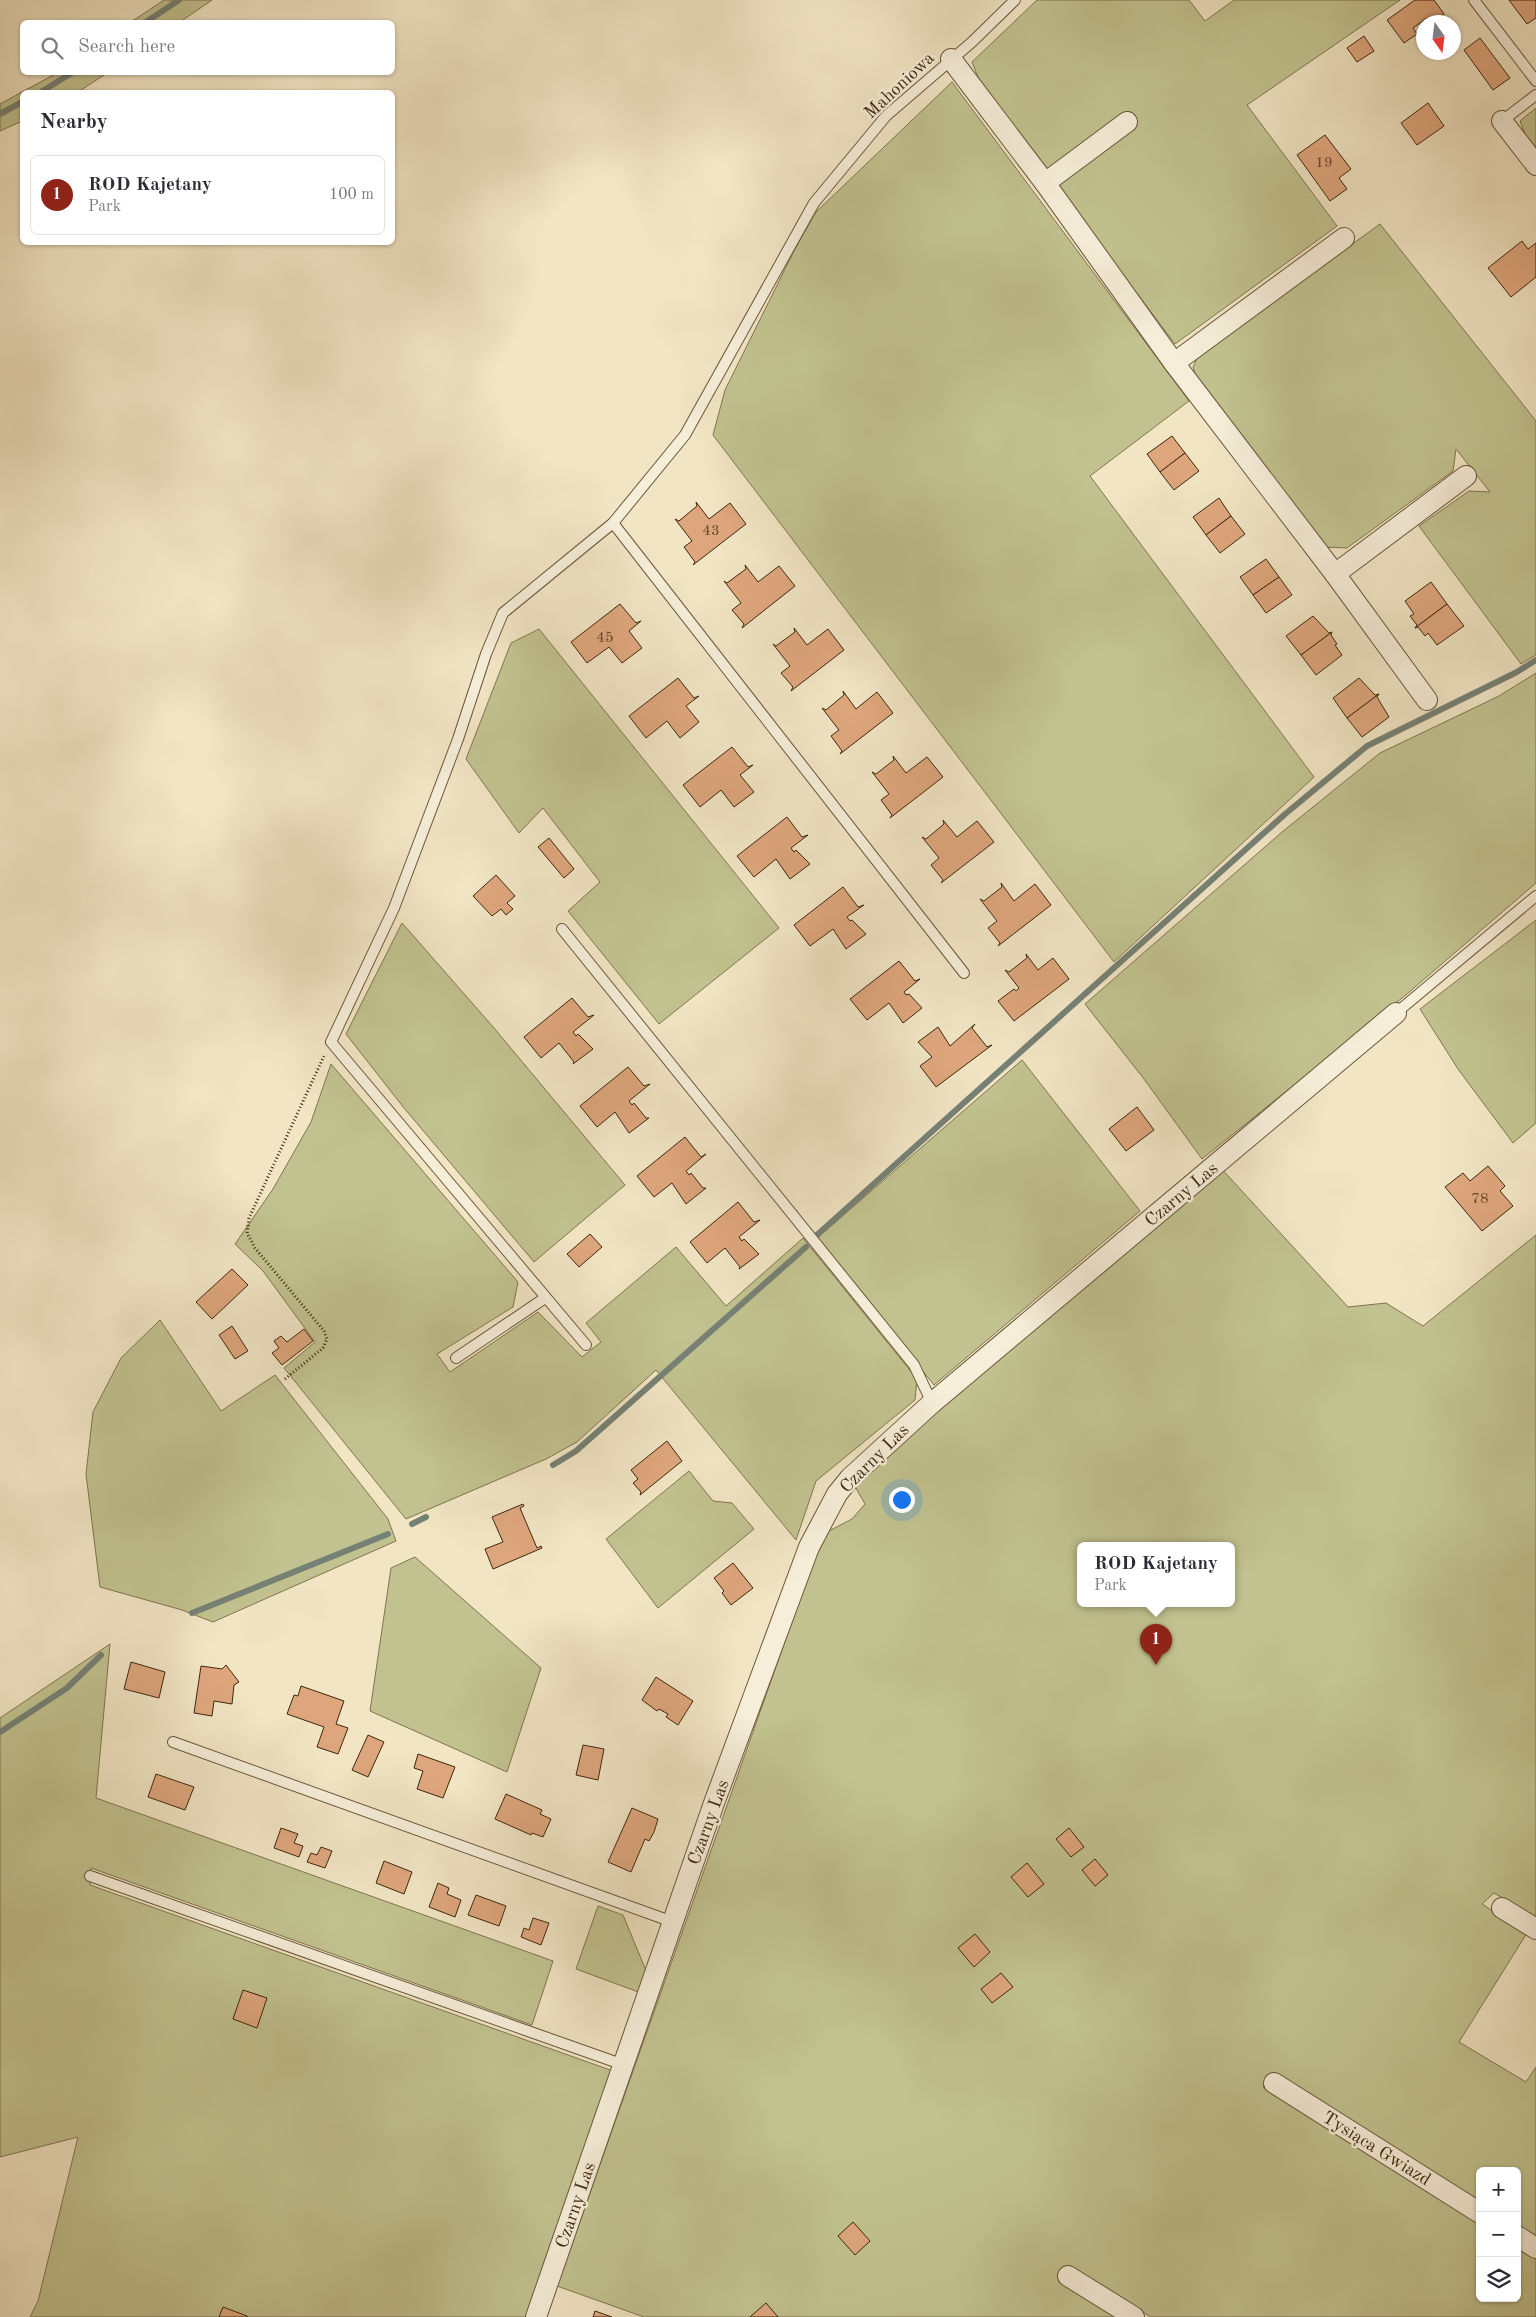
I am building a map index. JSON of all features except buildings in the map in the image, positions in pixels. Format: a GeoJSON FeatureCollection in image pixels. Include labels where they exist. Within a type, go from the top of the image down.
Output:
{"type":"FeatureCollection","features":[{"type":"Feature","properties":{"kind":"street"},"geometry":{"type":"LineString","coordinates":[[951,59],[1045,183],[1174,363],[1335,574],[1426,700]]}},
{"type":"Feature","properties":{"kind":"street"},"geometry":{"type":"LineString","coordinates":[[1502,121],[1536,165]]}},
{"type":"Feature","properties":{"kind":"street"},"geometry":{"type":"LineString","coordinates":[[1045,183],[1127,122]]}},
{"type":"Feature","properties":{"kind":"street"},"geometry":{"type":"LineString","coordinates":[[1174,363],[1344,238]]}},
{"type":"Feature","properties":{"kind":"street"},"geometry":{"type":"LineString","coordinates":[[1335,574],[1466,476]]}},
{"type":"Feature","properties":{"kind":"street","name":"Czarny Las"},"geometry":{"type":"LineString","coordinates":[[536,2317],[673,1922],[809,1547],[824,1517],[850,1478],[932,1403],[1396,1013]]}},
{"type":"Feature","properties":{"kind":"street"},"geometry":{"type":"LineString","coordinates":[[1502,1908],[1536,1929]]}},
{"type":"Feature","properties":{"kind":"street","name":"Tysiąca Gwiazd"},"geometry":{"type":"LineString","coordinates":[[1274,2083],[1478,2212]]}},
{"type":"Feature","properties":{"kind":"street"},"geometry":{"type":"LineString","coordinates":[[1521,2239],[1536,2248]]}},
{"type":"Feature","properties":{"kind":"street"},"geometry":{"type":"LineString","coordinates":[[1068,2276],[1134,2317]]}},
{"type":"Feature","properties":{"kind":"lane","name":"Mahoniowa"},"geometry":{"type":"LineString","coordinates":[[331,1042],[394,908],[454,748],[486,654],[504,613],[613,523],[685,435],[814,203],[886,116],[1015,0]]}},
{"type":"Feature","properties":{"kind":"lane"},"geometry":{"type":"LineString","coordinates":[[1474,0],[1536,81]]}},
{"type":"Feature","properties":{"kind":"lane"},"geometry":{"type":"LineString","coordinates":[[1502,121],[1536,95]]}},
{"type":"Feature","properties":{"kind":"lane"},"geometry":{"type":"LineString","coordinates":[[613,523],[964,973]]}},
{"type":"Feature","properties":{"kind":"lane","name":"Czarny Las"},"geometry":{"type":"LineString","coordinates":[[1396,1013],[1536,896]]}},
{"type":"Feature","properties":{"kind":"lane"},"geometry":{"type":"LineString","coordinates":[[562,929],[914,1365],[932,1403]]}},
{"type":"Feature","properties":{"kind":"lane"},"geometry":{"type":"LineString","coordinates":[[331,1042],[586,1345]]}},
{"type":"Feature","properties":{"kind":"lane"},"geometry":{"type":"LineString","coordinates":[[456,1358],[545,1298]]}},
{"type":"Feature","properties":{"kind":"lane"},"geometry":{"type":"LineString","coordinates":[[173,1742],[673,1922]]}},
{"type":"Feature","properties":{"kind":"lane"},"geometry":{"type":"LineString","coordinates":[[90,1876],[624,2065]]}},
{"type":"Feature","properties":{"kind":"path"},"geometry":{"type":"LineString","coordinates":[[285,1379],[323,1348],[327,1339],[324,1331],[255,1248],[247,1233],[249,1218],[331,1042]]}},
{"type":"Feature","properties":{"kind":"green space"},"geometry":{"type":"Polygon","coordinates":[[[164,0],[212,0],[183,20],[134,20],[164,0]]]}},
{"type":"Feature","properties":{"kind":"green space"},"geometry":{"type":"Polygon","coordinates":[[[1037,0],[1189,0],[1205,21],[1234,0],[1400,0],[1247,105],[1337,226],[1175,344],[982,87],[972,62],[1037,0]]]}},
{"type":"Feature","properties":{"kind":"green space"},"geometry":{"type":"Polygon","coordinates":[[[53,75],[104,75],[81,90],[26,90],[53,75]]]}},
{"type":"Feature","properties":{"kind":"green space"},"geometry":{"type":"Polygon","coordinates":[[[952,82],[1189,401],[1090,476],[1314,777],[1114,962],[713,435],[725,390],[795,249],[816,212],[952,82]]]}},
{"type":"Feature","properties":{"kind":"green space"},"geometry":{"type":"Polygon","coordinates":[[[20,93],[20,122],[0,131],[0,104],[20,93]]]}},
{"type":"Feature","properties":{"kind":"green space"},"geometry":{"type":"Polygon","coordinates":[[[1536,108],[1536,151],[1527,139],[1520,121],[1536,108]]]}},
{"type":"Feature","properties":{"kind":"green space"},"geometry":{"type":"Polygon","coordinates":[[[1380,224],[1536,421],[1536,655],[1521,664],[1419,526],[1469,491],[1490,492],[1456,449],[1453,471],[1347,548],[1320,547],[1197,379],[1193,367],[1198,356],[1380,224]]]}},
{"type":"Feature","properties":{"kind":"green space"},"geometry":{"type":"Polygon","coordinates":[[[539,629],[779,928],[659,1024],[568,911],[600,882],[543,808],[519,833],[466,759],[511,643],[539,629]]]}},
{"type":"Feature","properties":{"kind":"green space"},"geometry":{"type":"Polygon","coordinates":[[[1536,673],[1536,883],[1407,994],[1202,1159],[1144,1079],[1085,1004],[1282,832],[1380,753],[1499,696],[1536,673]]]}},
{"type":"Feature","properties":{"kind":"green space"},"geometry":{"type":"Polygon","coordinates":[[[1536,920],[1536,1123],[1513,1143],[1458,1069],[1420,1009],[1536,920]]]}},
{"type":"Feature","properties":{"kind":"green space"},"geometry":{"type":"Polygon","coordinates":[[[402,923],[494,1028],[625,1185],[534,1262],[404,1108],[346,1034],[402,923]]]}},
{"type":"Feature","properties":{"kind":"green space"},"geometry":{"type":"Polygon","coordinates":[[[1022,1060],[1140,1211],[934,1385],[816,1239],[1022,1060]]]}},
{"type":"Feature","properties":{"kind":"green space"},"geometry":{"type":"Polygon","coordinates":[[[331,1064],[518,1282],[513,1307],[437,1354],[450,1372],[538,1312],[582,1357],[601,1342],[586,1323],[676,1247],[726,1306],[803,1238],[917,1379],[915,1400],[816,1481],[796,1540],[656,1370],[577,1442],[546,1459],[406,1519],[284,1368],[315,1342],[263,1271],[235,1244],[273,1189],[311,1122],[331,1064]]]}},
{"type":"Feature","properties":{"kind":"green space"},"geometry":{"type":"Polygon","coordinates":[[[1219,1166],[1348,1307],[1386,1303],[1423,1326],[1536,1235],[1536,1917],[1494,1893],[1482,1904],[1527,1933],[1459,2042],[1526,2082],[1536,2067],[1536,2236],[1521,2227],[1521,2167],[1476,2167],[1476,2199],[1274,2074],[1263,2087],[1476,2220],[1476,2302],[1521,2302],[1521,2248],[1536,2257],[1536,2317],[1151,2317],[1071,2268],[1058,2281],[1115,2317],[644,2317],[557,2286],[823,1534],[852,1519],[865,1504],[853,1483],[1041,1323],[1108,1269],[1219,1166]]]}},
{"type":"Feature","properties":{"kind":"green space"},"geometry":{"type":"Polygon","coordinates":[[[160,1320],[221,1411],[275,1375],[388,1519],[396,1541],[213,1622],[182,1610],[100,1587],[86,1474],[93,1412],[121,1358],[160,1320]]]}},
{"type":"Feature","properties":{"kind":"green space"},"geometry":{"type":"Polygon","coordinates":[[[689,1471],[713,1501],[732,1503],[754,1529],[658,1608],[606,1539],[689,1471]]]}},
{"type":"Feature","properties":{"kind":"green space"},"geometry":{"type":"Polygon","coordinates":[[[415,1557],[541,1668],[507,1772],[370,1711],[391,1568],[415,1557]]]}},
{"type":"Feature","properties":{"kind":"green space"},"geometry":{"type":"Polygon","coordinates":[[[110,1644],[96,1798],[553,1961],[532,2025],[91,1868],[90,1885],[613,2071],[526,2317],[30,2317],[38,2301],[78,2137],[0,2157],[0,1718],[110,1644]]]}},
{"type":"Feature","properties":{"kind":"green space"},"geometry":{"type":"Polygon","coordinates":[[[598,1906],[623,1915],[647,1973],[641,1993],[576,1969],[598,1906]]]}},
{"type":"Feature","properties":{"kind":"waterway"},"geometry":{"type":"LineString","coordinates":[[149,20],[179,0]]}},
{"type":"Feature","properties":{"kind":"waterway"},"geometry":{"type":"LineString","coordinates":[[44,90],[68,75]]}},
{"type":"Feature","properties":{"kind":"waterway"},"geometry":{"type":"LineString","coordinates":[[0,114],[20,103]]}},
{"type":"Feature","properties":{"kind":"waterway"},"geometry":{"type":"LineString","coordinates":[[817,1235],[1284,815],[1367,746],[1515,673],[1536,660]]}},
{"type":"Feature","properties":{"kind":"waterway"},"geometry":{"type":"LineString","coordinates":[[553,1465],[576,1451],[806,1247]]}},
{"type":"Feature","properties":{"kind":"waterway"},"geometry":{"type":"LineString","coordinates":[[412,1524],[426,1517]]}},
{"type":"Feature","properties":{"kind":"waterway"},"geometry":{"type":"LineString","coordinates":[[192,1613],[388,1534]]}},
{"type":"Feature","properties":{"kind":"waterway"},"geometry":{"type":"LineString","coordinates":[[0,1732],[67,1688],[101,1655]]}},
{"type":"Feature","properties":{"kind":"place","name":"ROD Kajetany"},"geometry":{"type":"Point","coordinates":[1156,1665]}}]}
